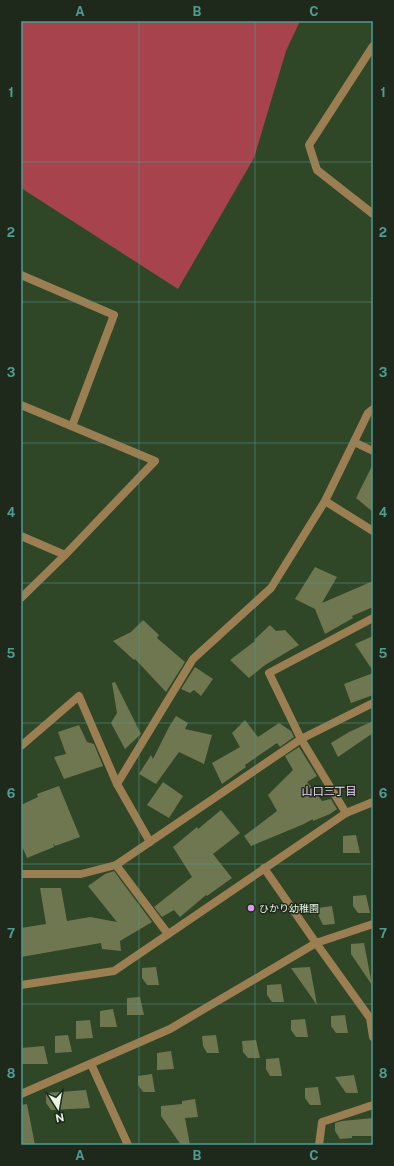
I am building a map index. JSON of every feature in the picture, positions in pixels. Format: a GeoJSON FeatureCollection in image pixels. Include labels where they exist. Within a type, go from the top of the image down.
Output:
{"type":"FeatureCollection","features":[{"type":"Feature","properties":{"kind":"street"},"geometry":{"type":"LineString","coordinates":[[373,46],[309,145],[317,170],[373,214]]}},
{"type":"Feature","properties":{"kind":"street"},"geometry":{"type":"LineString","coordinates":[[21,275],[114,315],[72,426]]}},
{"type":"Feature","properties":{"kind":"street"},"geometry":{"type":"LineString","coordinates":[[21,405],[156,461],[21,598]]}},
{"type":"Feature","properties":{"kind":"street"},"geometry":{"type":"LineString","coordinates":[[117,784],[193,659],[271,588],[325,501],[368,413],[373,409]]}},
{"type":"Feature","properties":{"kind":"street"},"geometry":{"type":"LineString","coordinates":[[354,442],[373,451]]}},
{"type":"Feature","properties":{"kind":"street"},"geometry":{"type":"LineString","coordinates":[[325,501],[373,531]]}},
{"type":"Feature","properties":{"kind":"street"},"geometry":{"type":"LineString","coordinates":[[21,536],[65,555]]}},
{"type":"Feature","properties":{"kind":"street"},"geometry":{"type":"LineString","coordinates":[[346,814],[301,739],[269,673],[373,618]]}},
{"type":"Feature","properties":{"kind":"street"},"geometry":{"type":"LineString","coordinates":[[21,746],[79,696],[117,784],[150,842]]}},
{"type":"Feature","properties":{"kind":"street"},"geometry":{"type":"LineString","coordinates":[[21,874],[81,874],[116,865],[301,739],[373,703]]}},
{"type":"Feature","properties":{"kind":"street"},"geometry":{"type":"LineString","coordinates":[[21,985],[114,971],[264,868],[346,814],[373,802]]}},
{"type":"Feature","properties":{"kind":"street"},"geometry":{"type":"LineString","coordinates":[[116,865],[168,934]]}},
{"type":"Feature","properties":{"kind":"street"},"geometry":{"type":"LineString","coordinates":[[264,868],[316,943],[371,1017],[373,1037]]}},
{"type":"Feature","properties":{"kind":"street"},"geometry":{"type":"LineString","coordinates":[[21,1094],[170,1029],[316,943],[373,924]]}},
{"type":"Feature","properties":{"kind":"street"},"geometry":{"type":"LineString","coordinates":[[91,1064],[128,1145]]}},
{"type":"Feature","properties":{"kind":"street"},"geometry":{"type":"LineString","coordinates":[[319,1145],[322,1122],[373,1105]]}},
{"type":"Feature","properties":{"kind":"shaded area"},"geometry":{"type":"Polygon","coordinates":[[[21,21],[300,21],[286,51],[254,158],[178,289],[21,188],[21,21]]]}},
{"type":"Feature","properties":{"kind":"building"},"geometry":{"type":"Polygon","coordinates":[[[373,464],[373,512],[356,498],[373,464]]]}},
{"type":"Feature","properties":{"kind":"building"},"geometry":{"type":"Polygon","coordinates":[[[315,567],[337,577],[322,603],[373,581],[373,607],[352,616],[353,618],[325,634],[315,609],[295,599],[315,567]]]}},
{"type":"Feature","properties":{"kind":"building"},"geometry":{"type":"Polygon","coordinates":[[[143,620],[159,635],[157,638],[185,662],[166,692],[135,659],[134,660],[113,641],[131,632],[143,620]]]}},
{"type":"Feature","properties":{"kind":"building"},"geometry":{"type":"Polygon","coordinates":[[[270,625],[276,631],[285,630],[299,645],[265,665],[249,678],[230,660],[255,641],[254,640],[270,625]]]}},
{"type":"Feature","properties":{"kind":"building"},"geometry":{"type":"Polygon","coordinates":[[[373,636],[373,671],[355,644],[373,636]]]}},
{"type":"Feature","properties":{"kind":"building"},"geometry":{"type":"Polygon","coordinates":[[[195,667],[213,679],[201,696],[194,690],[190,693],[181,689],[195,667]]]}},
{"type":"Feature","properties":{"kind":"building"},"geometry":{"type":"Polygon","coordinates":[[[373,673],[373,695],[351,703],[344,684],[373,673]]]}},
{"type":"Feature","properties":{"kind":"building"},"geometry":{"type":"Polygon","coordinates":[[[115,682],[141,734],[125,749],[111,723],[117,713],[112,683],[115,682]]]}},
{"type":"Feature","properties":{"kind":"building"},"geometry":{"type":"Polygon","coordinates":[[[176,716],[188,723],[185,729],[212,735],[204,764],[179,752],[156,784],[139,774],[151,755],[153,759],[176,716]]]}},
{"type":"Feature","properties":{"kind":"building"},"geometry":{"type":"Polygon","coordinates":[[[245,720],[258,737],[279,723],[291,731],[294,737],[280,747],[277,743],[245,765],[246,767],[222,784],[212,763],[240,747],[232,733],[245,720]]]}},
{"type":"Feature","properties":{"kind":"building"},"geometry":{"type":"Polygon","coordinates":[[[373,721],[373,733],[338,757],[331,743],[349,732],[373,721]]]}},
{"type":"Feature","properties":{"kind":"building"},"geometry":{"type":"Polygon","coordinates":[[[79,725],[87,742],[94,744],[103,766],[64,779],[54,757],[66,754],[58,732],[79,725]]]}},
{"type":"Feature","properties":{"kind":"building"},"geometry":{"type":"Polygon","coordinates":[[[299,747],[317,776],[307,782],[322,801],[331,799],[337,809],[330,814],[313,821],[313,819],[251,846],[244,836],[277,811],[268,795],[293,770],[285,756],[299,747]]]}},
{"type":"Feature","properties":{"kind":"building"},"geometry":{"type":"Polygon","coordinates":[[[163,782],[183,796],[169,818],[147,805],[163,782]]]}},
{"type":"Feature","properties":{"kind":"building"},"geometry":{"type":"Polygon","coordinates":[[[59,786],[80,837],[55,846],[53,843],[54,847],[27,858],[21,844],[21,805],[38,797],[37,794],[59,786]]]}},
{"type":"Feature","properties":{"kind":"building"},"geometry":{"type":"Polygon","coordinates":[[[221,810],[240,833],[213,854],[232,878],[207,896],[206,895],[180,917],[174,910],[162,917],[154,907],[192,877],[173,847],[221,810]]]}},
{"type":"Feature","properties":{"kind":"building"},"geometry":{"type":"Polygon","coordinates":[[[356,835],[360,853],[343,853],[343,836],[356,835]]]}},
{"type":"Feature","properties":{"kind":"building"},"geometry":{"type":"Polygon","coordinates":[[[114,871],[152,922],[120,941],[121,951],[102,949],[101,943],[21,957],[21,928],[46,924],[40,888],[61,888],[67,921],[90,917],[117,922],[88,886],[105,874],[114,871]]]}},
{"type":"Feature","properties":{"kind":"building"},"geometry":{"type":"Polygon","coordinates":[[[366,895],[370,913],[358,913],[353,906],[353,896],[366,895]]]}},
{"type":"Feature","properties":{"kind":"building"},"geometry":{"type":"Polygon","coordinates":[[[332,906],[335,924],[323,925],[319,917],[318,908],[332,906]]]}},
{"type":"Feature","properties":{"kind":"building"},"geometry":{"type":"Polygon","coordinates":[[[364,943],[372,985],[351,954],[351,944],[364,943]]]}},
{"type":"Feature","properties":{"kind":"building"},"geometry":{"type":"Polygon","coordinates":[[[156,967],[159,985],[147,985],[142,978],[142,968],[156,967]]]}},
{"type":"Feature","properties":{"kind":"building"},"geometry":{"type":"Polygon","coordinates":[[[310,967],[317,1005],[291,968],[310,967]]]}},
{"type":"Feature","properties":{"kind":"building"},"geometry":{"type":"Polygon","coordinates":[[[281,984],[284,1002],[272,1002],[267,995],[267,985],[281,984]]]}},
{"type":"Feature","properties":{"kind":"building"},"geometry":{"type":"Polygon","coordinates":[[[140,997],[144,1015],[127,1015],[127,998],[140,997]]]}},
{"type":"Feature","properties":{"kind":"building"},"geometry":{"type":"Polygon","coordinates":[[[113,1009],[117,1027],[100,1027],[100,1011],[113,1009]]]}},
{"type":"Feature","properties":{"kind":"building"},"geometry":{"type":"Polygon","coordinates":[[[345,1015],[348,1033],[336,1033],[331,1026],[331,1016],[345,1015]]]}},
{"type":"Feature","properties":{"kind":"building"},"geometry":{"type":"Polygon","coordinates":[[[305,1019],[308,1037],[296,1037],[291,1030],[291,1020],[305,1019]]]}},
{"type":"Feature","properties":{"kind":"building"},"geometry":{"type":"Polygon","coordinates":[[[90,1020],[93,1038],[76,1039],[76,1021],[90,1020]]]}},
{"type":"Feature","properties":{"kind":"building"},"geometry":{"type":"Polygon","coordinates":[[[68,1035],[72,1052],[55,1053],[55,1036],[68,1035]]]}},
{"type":"Feature","properties":{"kind":"building"},"geometry":{"type":"Polygon","coordinates":[[[216,1035],[219,1053],[207,1053],[203,1046],[202,1036],[216,1035]]]}},
{"type":"Feature","properties":{"kind":"building"},"geometry":{"type":"Polygon","coordinates":[[[256,1040],[260,1058],[248,1058],[243,1052],[242,1041],[256,1040]]]}},
{"type":"Feature","properties":{"kind":"building"},"geometry":{"type":"Polygon","coordinates":[[[44,1046],[48,1064],[21,1064],[21,1048],[44,1046]]]}},
{"type":"Feature","properties":{"kind":"building"},"geometry":{"type":"Polygon","coordinates":[[[171,1051],[174,1069],[157,1070],[157,1053],[171,1051]]]}},
{"type":"Feature","properties":{"kind":"building"},"geometry":{"type":"Polygon","coordinates":[[[279,1058],[282,1076],[270,1076],[266,1069],[266,1059],[279,1058]]]}},
{"type":"Feature","properties":{"kind":"building"},"geometry":{"type":"Polygon","coordinates":[[[152,1074],[155,1092],[143,1092],[138,1085],[138,1076],[152,1074]]]}},
{"type":"Feature","properties":{"kind":"building"},"geometry":{"type":"Polygon","coordinates":[[[354,1075],[358,1093],[346,1093],[335,1077],[354,1075]]]}},
{"type":"Feature","properties":{"kind":"building"},"geometry":{"type":"Polygon","coordinates":[[[318,1087],[321,1105],[310,1105],[305,1098],[305,1088],[318,1087]]]}},
{"type":"Feature","properties":{"kind":"building"},"geometry":{"type":"Polygon","coordinates":[[[86,1090],[90,1108],[51,1110],[46,1103],[46,1093],[86,1090]]]}},
{"type":"Feature","properties":{"kind":"building"},"geometry":{"type":"Polygon","coordinates":[[[195,1099],[198,1117],[185,1118],[190,1145],[181,1145],[161,1116],[161,1106],[182,1104],[182,1101],[195,1099]]]}},
{"type":"Feature","properties":{"kind":"building"},"geometry":{"type":"Polygon","coordinates":[[[27,1104],[35,1145],[21,1145],[21,1105],[27,1104]]]}},
{"type":"Feature","properties":{"kind":"building"},"geometry":{"type":"Polygon","coordinates":[[[373,1118],[373,1136],[352,1136],[352,1138],[340,1139],[335,1131],[335,1123],[373,1118]]]}},
{"type":"Feature","properties":{"kind":"place","name":"ひかり幼稚園"},"geometry":{"type":"Point","coordinates":[251,908]}},
{"type":"Feature","properties":{"kind":"district","name":"山口三丁目"},"geometry":{"type":"Point","coordinates":[329,791]}}]}
